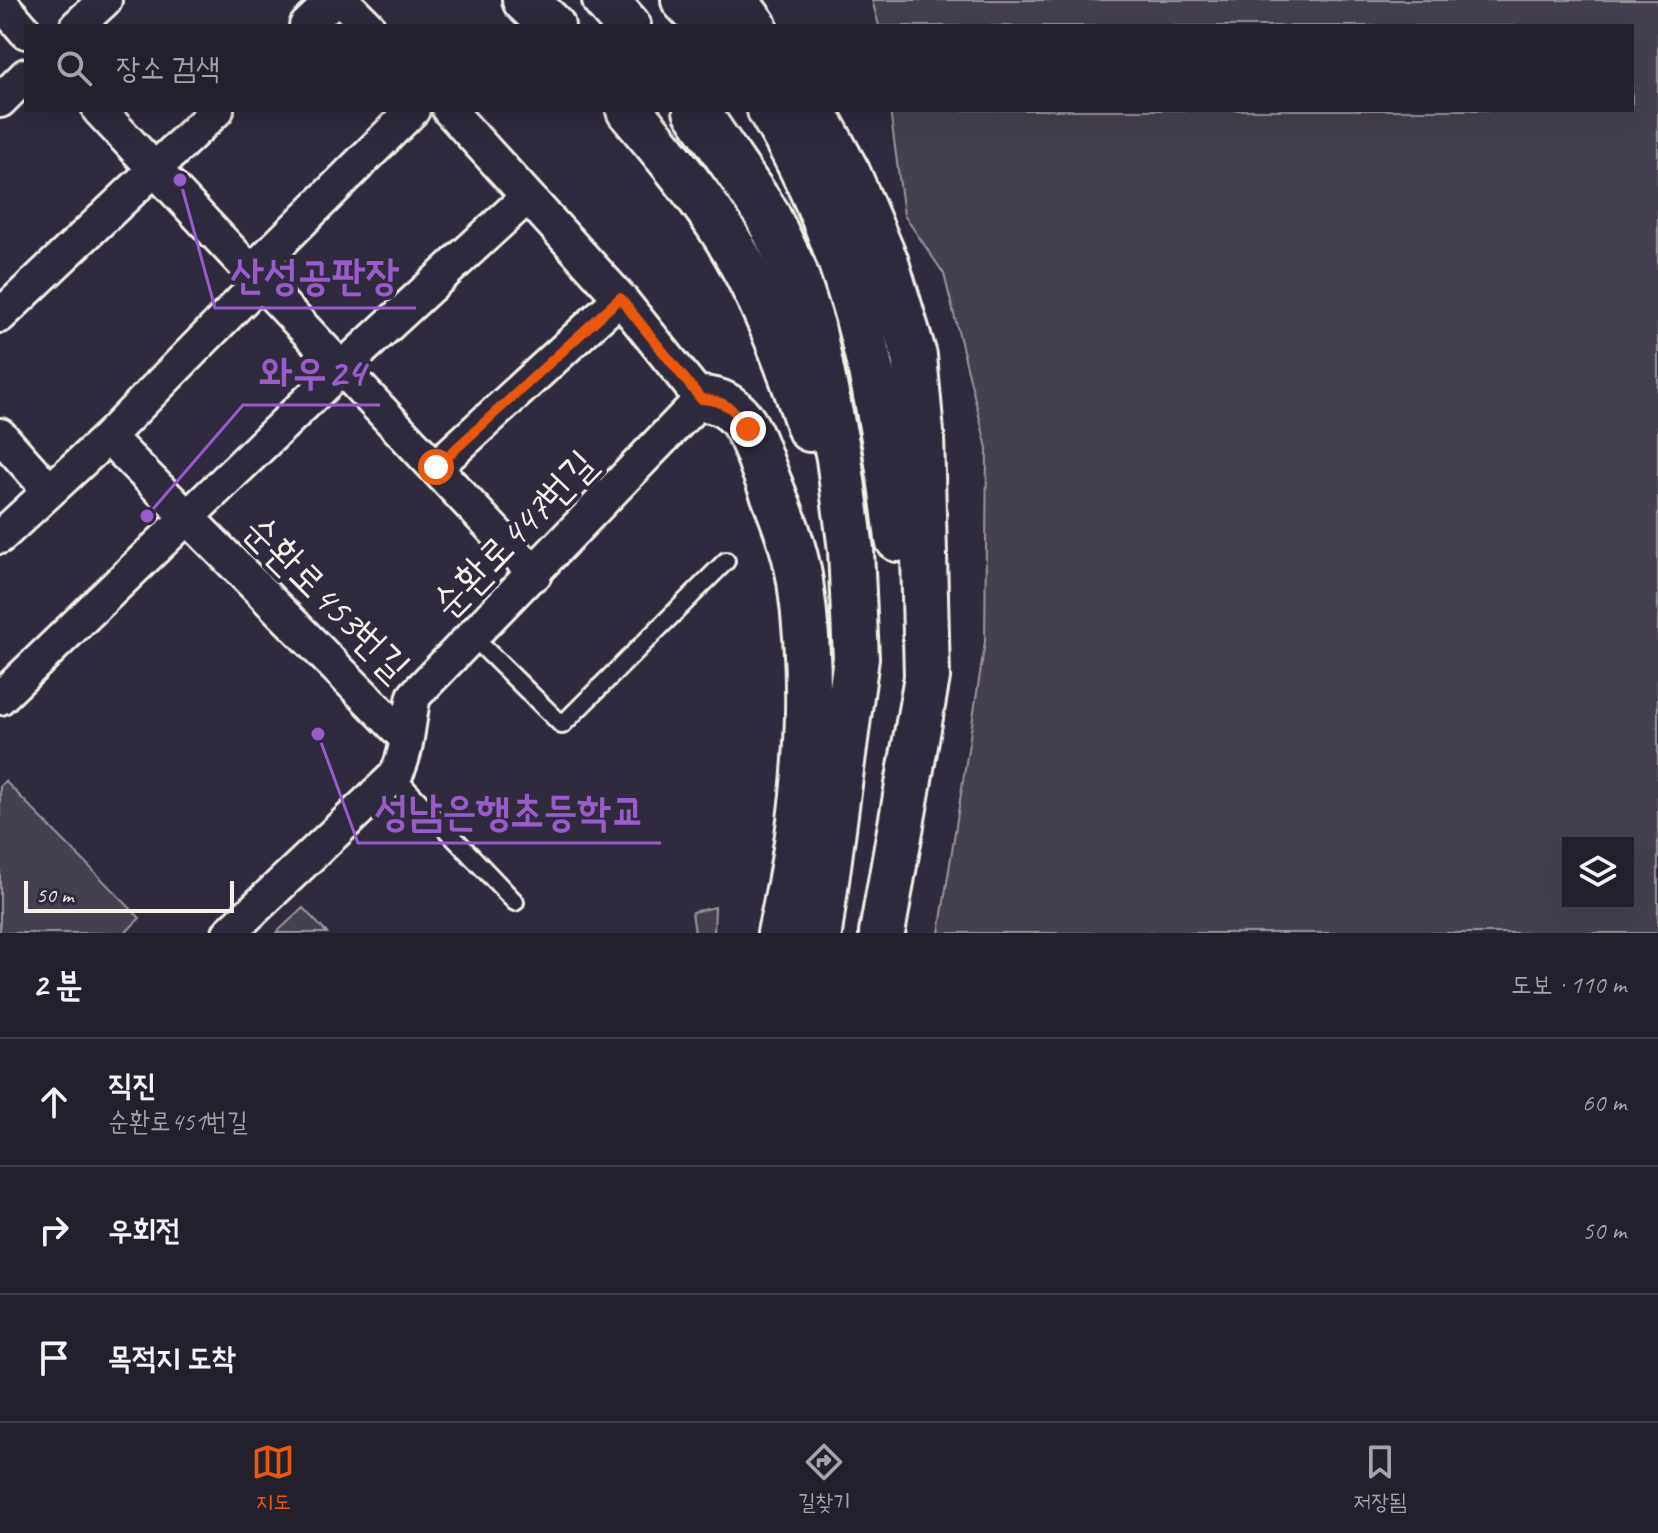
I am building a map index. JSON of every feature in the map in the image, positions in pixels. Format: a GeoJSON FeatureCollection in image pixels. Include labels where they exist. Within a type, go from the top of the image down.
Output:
{"type":"FeatureCollection","features":[{"type":"Feature","properties":{"kind":"main road"},"geometry":{"type":"LineString","coordinates":[[525,0],[550,24]]}},
{"type":"Feature","properties":{"kind":"main road"},"geometry":{"type":"LineString","coordinates":[[605,0],[626,24]]}},
{"type":"Feature","properties":{"kind":"main road"},"geometry":{"type":"LineString","coordinates":[[684,0],[707,24]]}},
{"type":"Feature","properties":{"kind":"main road"},"geometry":{"type":"LineString","coordinates":[[735,0],[753,24]]}},
{"type":"Feature","properties":{"kind":"main road"},"geometry":{"type":"LineString","coordinates":[[631,112],[720,227],[747,274],[794,381],[847,520]]}},
{"type":"Feature","properties":{"kind":"main road"},"geometry":{"type":"LineString","coordinates":[[697,112],[766,213],[794,270],[815,341],[839,458],[847,520],[856,658],[819,933]]}},
{"type":"Feature","properties":{"kind":"main road"},"geometry":{"type":"LineString","coordinates":[[771,112],[799,158],[835,244],[869,351],[889,455],[899,546],[904,647],[895,845]]}},
{"type":"Feature","properties":{"kind":"main road"},"geometry":{"type":"LineString","coordinates":[[814,112],[848,174],[886,263],[914,356],[921,433],[927,677],[895,845],[882,933]]}},
{"type":"Feature","properties":{"kind":"main road"},"geometry":{"type":"LineString","coordinates":[[701,399],[718,400],[734,409],[748,429],[787,529],[800,579],[808,673],[802,823],[780,933]]}},
{"type":"Feature","properties":{"kind":"street"},"geometry":{"type":"LineString","coordinates":[[79,24],[105,0]]}},
{"type":"Feature","properties":{"kind":"street"},"geometry":{"type":"LineString","coordinates":[[308,24],[333,0]]}},
{"type":"Feature","properties":{"kind":"street"},"geometry":{"type":"LineString","coordinates":[[342,0],[366,24]]}},
{"type":"Feature","properties":{"kind":"street"},"geometry":{"type":"LineString","coordinates":[[0,2],[24,30]]}},
{"type":"Feature","properties":{"kind":"street"},"geometry":{"type":"LineString","coordinates":[[0,101],[24,77]]}},
{"type":"Feature","properties":{"kind":"street"},"geometry":{"type":"LineString","coordinates":[[101,112],[535,574]]}},
{"type":"Feature","properties":{"kind":"street"},"geometry":{"type":"LineString","coordinates":[[0,316],[215,112]]}},
{"type":"Feature","properties":{"kind":"street"},"geometry":{"type":"LineString","coordinates":[[0,537],[108,437],[411,112]]}},
{"type":"Feature","properties":{"kind":"street"},"geometry":{"type":"LineString","coordinates":[[451,112],[620,298],[701,399]]}},
{"type":"Feature","properties":{"kind":"street","name":"순환로453번길"},"geometry":{"type":"LineString","coordinates":[[0,698],[342,368],[526,198]]}},
{"type":"Feature","properties":{"kind":"street"},"geometry":{"type":"LineString","coordinates":[[436,467],[620,298]]}},
{"type":"Feature","properties":{"kind":"street","name":"순환로447번길"},"geometry":{"type":"LineString","coordinates":[[395,776],[403,762],[404,736],[414,696],[701,399]]}},
{"type":"Feature","properties":{"kind":"street"},"geometry":{"type":"LineString","coordinates":[[0,435],[49,490]]}},
{"type":"Feature","properties":{"kind":"street"},"geometry":{"type":"LineString","coordinates":[[108,437],[190,518]]}},
{"type":"Feature","properties":{"kind":"street","name":"순환로453번길"},"geometry":{"type":"LineString","coordinates":[[190,518],[404,736]]}},
{"type":"Feature","properties":{"kind":"street"},"geometry":{"type":"LineString","coordinates":[[229,933],[395,776]]}},
{"type":"Feature","properties":{"kind":"lane"},"geometry":{"type":"LineString","coordinates":[[473,637],[562,725],[726,561]]}},
{"type":"Feature","properties":{"kind":"lane"},"geometry":{"type":"LineString","coordinates":[[395,776],[515,902]]}},
{"type":"Feature","properties":{"kind":"shaded area"},"geometry":{"type":"Polygon","coordinates":[[[872,0],[1658,0],[1658,933],[939,933],[985,642],[987,448],[944,274],[904,215],[890,112],[1634,112],[1634,24],[878,24],[872,0]]]}},
{"type":"Feature","properties":{"kind":"shaded area"},"geometry":{"type":"Polygon","coordinates":[[[5,781],[140,918],[125,933],[0,933],[0,786],[5,781]]]}},
{"type":"Feature","properties":{"kind":"shaded area"},"geometry":{"type":"Polygon","coordinates":[[[715,907],[714,933],[695,933],[692,912],[715,907]]]}},
{"type":"Feature","properties":{"kind":"shaded area"},"geometry":{"type":"Polygon","coordinates":[[[303,908],[327,933],[276,933],[303,908]]]}},
{"type":"Feature","properties":{"kind":"place","name":"산성공판장"},"geometry":{"type":"Point","coordinates":[180,180]}},
{"type":"Feature","properties":{"kind":"place","name":"와우24"},"geometry":{"type":"Point","coordinates":[147,516]}},
{"type":"Feature","properties":{"kind":"place","name":"성남은행초등학교"},"geometry":{"type":"Point","coordinates":[318,734]}},
{"type":"Feature","properties":{"kind":"route"},"geometry":{"type":"LineString","coordinates":[[436,467],[620,298],[701,399],[718,400],[734,409],[748,429]]}}]}
